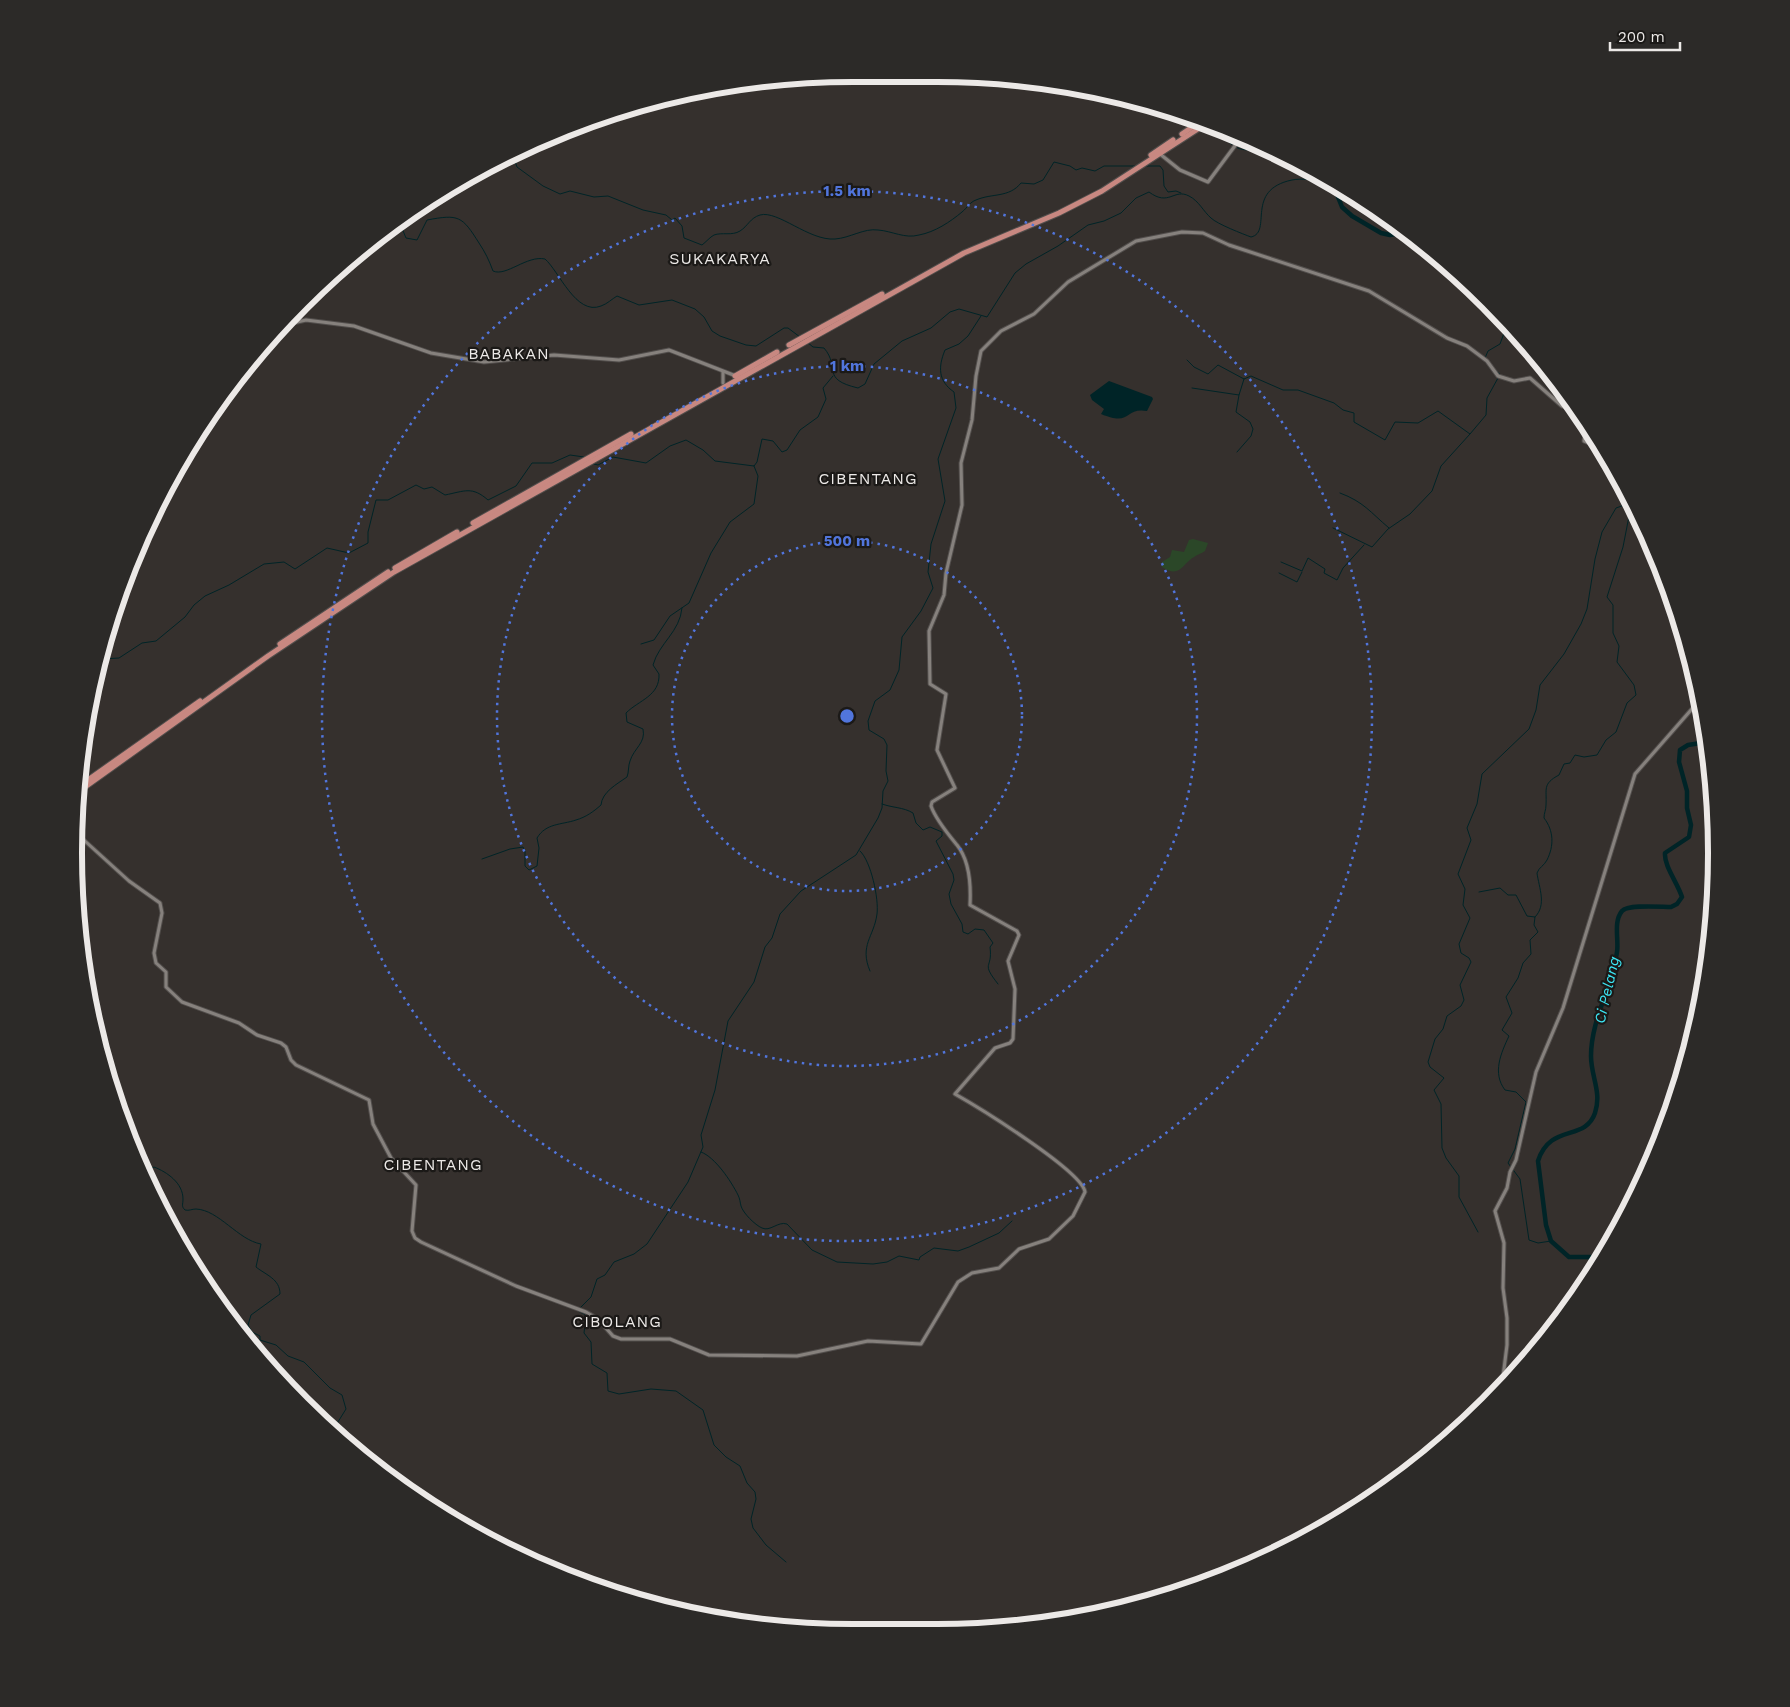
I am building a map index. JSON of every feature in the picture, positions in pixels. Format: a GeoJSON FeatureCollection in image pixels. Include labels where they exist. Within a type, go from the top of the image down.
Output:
{"type":"FeatureCollection","features":[{"type":"Feature","properties":{"kind":"main road"},"geometry":{"type":"LineString","coordinates":[[699,398],[969,247],[1071,204],[1129,173],[1197,128]]}},
{"type":"Feature","properties":{"kind":"main road"},"geometry":{"type":"LineString","coordinates":[[1145,162],[1198,128]]}},
{"type":"Feature","properties":{"kind":"main road"},"geometry":{"type":"LineString","coordinates":[[86,786],[323,614],[381,576],[450,535],[794,344]]}},
{"type":"Feature","properties":{"kind":"main road"},"geometry":{"type":"LineString","coordinates":[[86,782],[104,771]]}},
{"type":"Feature","properties":{"kind":"street"},"geometry":{"type":"LineString","coordinates":[[1160,154],[1180,170],[1208,182],[1237,143]]}},
{"type":"Feature","properties":{"kind":"street"},"geometry":{"type":"LineString","coordinates":[[83,839],[128,879],[156,899],[162,907],[154,953],[155,961],[166,972],[166,987],[179,1000],[238,1023],[256,1035],[281,1043],[286,1047],[291,1060],[296,1065],[370,1100],[372,1122],[391,1158],[416,1185],[413,1234],[421,1242],[516,1286],[586,1312],[598,1319],[616,1338],[670,1339],[709,1355],[797,1356],[868,1341],[921,1344],[958,1282],[970,1274],[999,1268],[1019,1249],[1049,1239],[1073,1216],[1085,1192],[1083,1185],[1066,1170],[995,1118],[955,1094],[995,1048],[1010,1043],[1013,1038],[1015,989],[1008,963],[1019,935],[1014,929],[970,904],[972,892],[965,861],[958,846],[951,839],[931,804],[955,788],[937,750],[946,694],[930,684],[929,631],[944,595],[946,573],[962,504],[960,463],[972,424],[977,367],[983,348],[1004,329],[1034,314],[1068,282],[1132,243],[1140,240],[1198,231],[1229,245],[1369,291],[1447,338],[1467,346],[1487,361],[1498,376],[1514,381],[1530,378],[1564,406]]}},
{"type":"Feature","properties":{"kind":"street"},"geometry":{"type":"LineString","coordinates":[[295,323],[306,320],[354,326],[431,352],[484,362],[554,355],[619,360],[669,350],[736,376]]}},
{"type":"Feature","properties":{"kind":"street"},"geometry":{"type":"LineString","coordinates":[[723,371],[723,383]]}},
{"type":"Feature","properties":{"kind":"street"},"geometry":{"type":"LineString","coordinates":[[1503,1376],[1507,1345],[1507,1318],[1503,1288],[1504,1243],[1496,1218],[1496,1208],[1507,1188],[1510,1172],[1516,1160],[1536,1072],[1563,1008],[1598,888],[1635,774],[1694,707]]}},
{"type":"Feature","properties":{"kind":"green space"},"geometry":{"type":"Polygon","coordinates":[[[1193,539],[1208,543],[1205,551],[1194,557],[1177,571],[1162,567],[1162,562],[1170,557],[1172,550],[1184,552],[1189,540],[1193,539]]]}},
{"type":"Feature","properties":{"kind":"water"},"geometry":{"type":"Polygon","coordinates":[[[1109,381],[1152,397],[1153,399],[1147,411],[1134,412],[1123,418],[1101,414],[1104,409],[1092,400],[1090,395],[1109,381]]]}},
{"type":"Feature","properties":{"kind":"waterway","name":"Ci Pelang"},"geometry":{"type":"LineString","coordinates":[[1225,138],[1239,149],[1250,149]]}},
{"type":"Feature","properties":{"kind":"waterway"},"geometry":{"type":"LineString","coordinates":[[515,161],[517,167],[543,186],[560,194],[570,191],[594,197],[608,196],[643,210],[666,215],[672,220],[675,218],[682,226],[684,238],[702,245],[714,235],[730,234],[743,229],[751,220],[760,215],[776,217],[825,238],[835,239],[873,230],[914,236],[931,232],[942,226],[976,200],[1006,193],[1021,183],[1034,184],[1043,180],[1054,162],[1070,166],[1076,170],[1082,168],[1095,171],[1104,166],[1137,166]]}},
{"type":"Feature","properties":{"kind":"waterway"},"geometry":{"type":"LineString","coordinates":[[1146,166],[1160,166],[1163,170],[1164,186],[1168,192],[1176,191],[1181,193]]}},
{"type":"Feature","properties":{"kind":"waterway"},"geometry":{"type":"LineString","coordinates":[[807,342],[813,347],[824,348],[829,355],[835,377],[839,381],[858,388],[865,384],[874,364],[902,341],[931,328],[950,312],[959,309],[987,317],[1015,273],[1026,264],[1058,246],[1088,225],[1104,221],[1121,213],[1136,198],[1149,192],[1162,198],[1184,194],[1196,201],[1214,220],[1251,237],[1257,234],[1260,227],[1264,201],[1268,192],[1277,185],[1292,180],[1310,179]]}},
{"type":"Feature","properties":{"kind":"waterway","name":"Ci Pelang"},"geometry":{"type":"LineString","coordinates":[[1337,195],[1342,207],[1352,216],[1381,233],[1395,234]]}},
{"type":"Feature","properties":{"kind":"waterway"},"geometry":{"type":"LineString","coordinates":[[402,229],[406,238],[417,240],[427,220],[446,217],[459,219],[464,222],[473,234],[485,253],[493,271],[504,271],[531,260],[545,259],[569,291],[584,305],[592,307],[601,306],[617,296],[639,305],[672,300],[695,309],[704,317],[712,331],[720,336],[746,345],[756,346],[784,328],[788,328],[800,337]]}},
{"type":"Feature","properties":{"kind":"waterway"},"geometry":{"type":"LineString","coordinates":[[580,1308],[591,1297],[597,1279],[605,1275],[614,1262],[634,1254],[647,1244],[688,1182],[703,1147],[701,1135],[715,1090],[728,1021],[754,982],[765,947],[772,938],[780,914],[801,891],[856,855],[878,818],[882,808],[883,791],[888,781],[886,771],[887,745],[884,739],[869,730],[868,721],[875,701],[890,690],[899,670],[902,637],[921,611],[933,588],[928,572],[931,544],[945,501],[938,459],[956,408],[954,392],[942,378],[941,362],[945,350],[959,344],[968,336],[981,316]]}},
{"type":"Feature","properties":{"kind":"waterway"},"geometry":{"type":"LineString","coordinates":[[1485,358],[1488,351],[1500,344],[1504,332]]}},
{"type":"Feature","properties":{"kind":"waterway"},"geometry":{"type":"LineString","coordinates":[[1187,360],[1194,367],[1208,374],[1218,365],[1244,379],[1251,376],[1283,390],[1298,390],[1334,403],[1343,410],[1354,413],[1354,422],[1385,440],[1395,422],[1418,423],[1438,411],[1470,434],[1486,415],[1487,398],[1498,378]]}},
{"type":"Feature","properties":{"kind":"waterway"},"geometry":{"type":"LineString","coordinates":[[1491,365],[1500,374]]}},
{"type":"Feature","properties":{"kind":"waterway"},"geometry":{"type":"LineString","coordinates":[[590,463],[598,465],[613,457],[646,463],[670,446],[686,440],[703,450],[715,461],[754,466],[757,462],[762,439],[773,441],[782,452],[787,450],[800,430],[818,417],[826,399],[823,388],[833,376]]}},
{"type":"Feature","properties":{"kind":"waterway"},"geometry":{"type":"LineString","coordinates":[[1192,388],[1239,395],[1244,379]]}},
{"type":"Feature","properties":{"kind":"waterway"},"geometry":{"type":"LineString","coordinates":[[1237,452],[1251,436],[1253,429],[1250,422],[1236,412],[1239,395]]}},
{"type":"Feature","properties":{"kind":"waterway"},"geometry":{"type":"LineString","coordinates":[[1333,528],[1372,547],[1388,529],[1410,514],[1432,491],[1441,466],[1470,434]]}},
{"type":"Feature","properties":{"kind":"waterway"},"geometry":{"type":"LineString","coordinates":[[108,659],[119,658],[142,643],[156,641],[185,617],[194,605],[205,596],[229,585],[264,564],[284,562],[295,569],[327,548],[349,553],[368,543],[368,532],[376,500],[388,500],[416,485],[424,489],[432,487],[445,495],[473,491],[488,500],[516,486],[532,463],[552,463],[570,455],[584,457]]}},
{"type":"Feature","properties":{"kind":"waterway"},"geometry":{"type":"LineString","coordinates":[[641,644],[654,640],[670,616],[689,603],[711,553],[730,522],[754,504],[758,476],[754,466]]}},
{"type":"Feature","properties":{"kind":"waterway"},"geometry":{"type":"LineString","coordinates":[[1340,493],[1361,504],[1389,528]]}},
{"type":"Feature","properties":{"kind":"waterway"},"geometry":{"type":"LineString","coordinates":[[1478,1232],[1459,1197],[1459,1176],[1446,1158],[1442,1148],[1441,1104],[1434,1090],[1444,1078],[1430,1067],[1428,1062],[1435,1039],[1443,1029],[1447,1016],[1461,1006],[1464,1000],[1460,985],[1471,962],[1469,958],[1461,953],[1459,944],[1470,918],[1463,905],[1465,889],[1458,874],[1471,840],[1467,828],[1477,804],[1482,774],[1529,729],[1536,710],[1540,685],[1564,654],[1581,624],[1587,609],[1595,559],[1602,532],[1616,508],[1624,505]]}},
{"type":"Feature","properties":{"kind":"waterway"},"geometry":{"type":"LineString","coordinates":[[1535,917],[1541,907],[1537,873],[1547,860],[1552,844],[1550,828],[1544,818],[1546,787],[1550,781],[1559,775],[1564,764],[1570,763],[1575,755],[1584,757],[1597,755],[1606,740],[1616,732],[1627,703],[1636,695],[1634,685],[1617,662],[1619,646],[1613,633],[1613,605],[1607,597],[1623,547],[1629,515]]}},
{"type":"Feature","properties":{"kind":"waterway"},"geometry":{"type":"LineString","coordinates":[[1281,562],[1302,571],[1308,558],[1325,569],[1324,573],[1337,580],[1343,568],[1364,545]]}},
{"type":"Feature","properties":{"kind":"waterway"},"geometry":{"type":"LineString","coordinates":[[1279,573],[1297,582],[1302,572]]}},
{"type":"Feature","properties":{"kind":"waterway"},"geometry":{"type":"LineString","coordinates":[[482,859],[510,849],[523,847],[525,851],[525,866],[529,870],[537,866],[539,848],[537,838],[541,833],[554,825],[576,820],[589,814],[601,805],[607,792],[627,777],[630,761],[643,738],[643,729],[627,722],[626,713],[648,697],[656,688],[659,674],[653,665],[660,650],[674,631],[682,608]]}},
{"type":"Feature","properties":{"kind":"waterway","name":"Ci Pelang"},"geometry":{"type":"LineString","coordinates":[[1593,1258],[1569,1257],[1551,1241],[1546,1225],[1538,1161],[1543,1149],[1551,1142],[1584,1127],[1590,1122],[1595,1113],[1597,1091],[1591,1064],[1592,1043],[1594,1029],[1614,965],[1619,915],[1622,911],[1631,907],[1671,907],[1677,904],[1682,897],[1669,869],[1665,853],[1689,837],[1691,825],[1687,808],[1687,791],[1679,762],[1680,750],[1688,745],[1699,743]]}},
{"type":"Feature","properties":{"kind":"waterway"},"geometry":{"type":"LineString","coordinates":[[882,804],[913,813],[916,823],[923,830],[930,827],[942,832],[942,836],[936,841],[953,874],[954,880],[949,894],[951,904],[962,924],[963,932],[968,934],[975,929],[984,930],[993,943],[990,947],[988,968],[998,984]]}},
{"type":"Feature","properties":{"kind":"waterway"},"geometry":{"type":"LineString","coordinates":[[860,851],[871,871],[877,899],[877,914],[868,941],[866,954],[870,971]]}},
{"type":"Feature","properties":{"kind":"waterway"},"geometry":{"type":"LineString","coordinates":[[1479,892],[1500,888],[1508,895],[1516,895],[1527,916],[1535,917],[1534,925],[1538,932],[1530,940],[1531,954],[1523,963],[1518,978],[1506,997],[1512,1013],[1502,1030],[1509,1036],[1503,1049],[1498,1070],[1505,1090],[1516,1092],[1526,1102],[1515,1149],[1508,1163],[1520,1179],[1529,1240],[1538,1243],[1551,1241]]}},
{"type":"Feature","properties":{"kind":"waterway"},"geometry":{"type":"LineString","coordinates":[[701,1152],[712,1159],[722,1170],[738,1195],[744,1212],[756,1224],[765,1229],[784,1223],[787,1224],[812,1250],[837,1262],[873,1264],[887,1262],[899,1256],[919,1260],[920,1257],[934,1248],[958,1251],[999,1233],[1012,1221]]}},
{"type":"Feature","properties":{"kind":"waterway"},"geometry":{"type":"LineString","coordinates":[[150,1169],[154,1167],[164,1172],[177,1183],[182,1193],[185,1210],[196,1209],[213,1214],[244,1237],[261,1244],[256,1267],[275,1281],[280,1294],[251,1315],[248,1325],[252,1332],[260,1336],[260,1340],[276,1345],[288,1356],[304,1362],[330,1388],[342,1395],[346,1409],[336,1425]]}},
{"type":"Feature","properties":{"kind":"waterway"},"geometry":{"type":"LineString","coordinates":[[578,1311],[586,1315],[584,1333],[591,1342],[592,1364],[607,1373],[608,1391],[619,1394],[651,1389],[676,1391],[703,1410],[714,1445],[726,1457],[740,1466],[747,1483],[755,1492],[756,1499],[751,1519],[753,1528],[766,1545],[786,1562]]}},
{"type":"Feature","properties":{"kind":"district","name":"SUKAKARYA"},"geometry":{"type":"Point","coordinates":[720,258]}},
{"type":"Feature","properties":{"kind":"district","name":"BABAKAN"},"geometry":{"type":"Point","coordinates":[509,353]}},
{"type":"Feature","properties":{"kind":"district","name":"CIBENTANG"},"geometry":{"type":"Point","coordinates":[868,478]}},
{"type":"Feature","properties":{"kind":"district","name":"CIBENTANG"},"geometry":{"type":"Point","coordinates":[433,1164]}},
{"type":"Feature","properties":{"kind":"district","name":"CIBOLANG"},"geometry":{"type":"Point","coordinates":[617,1321]}}]}
